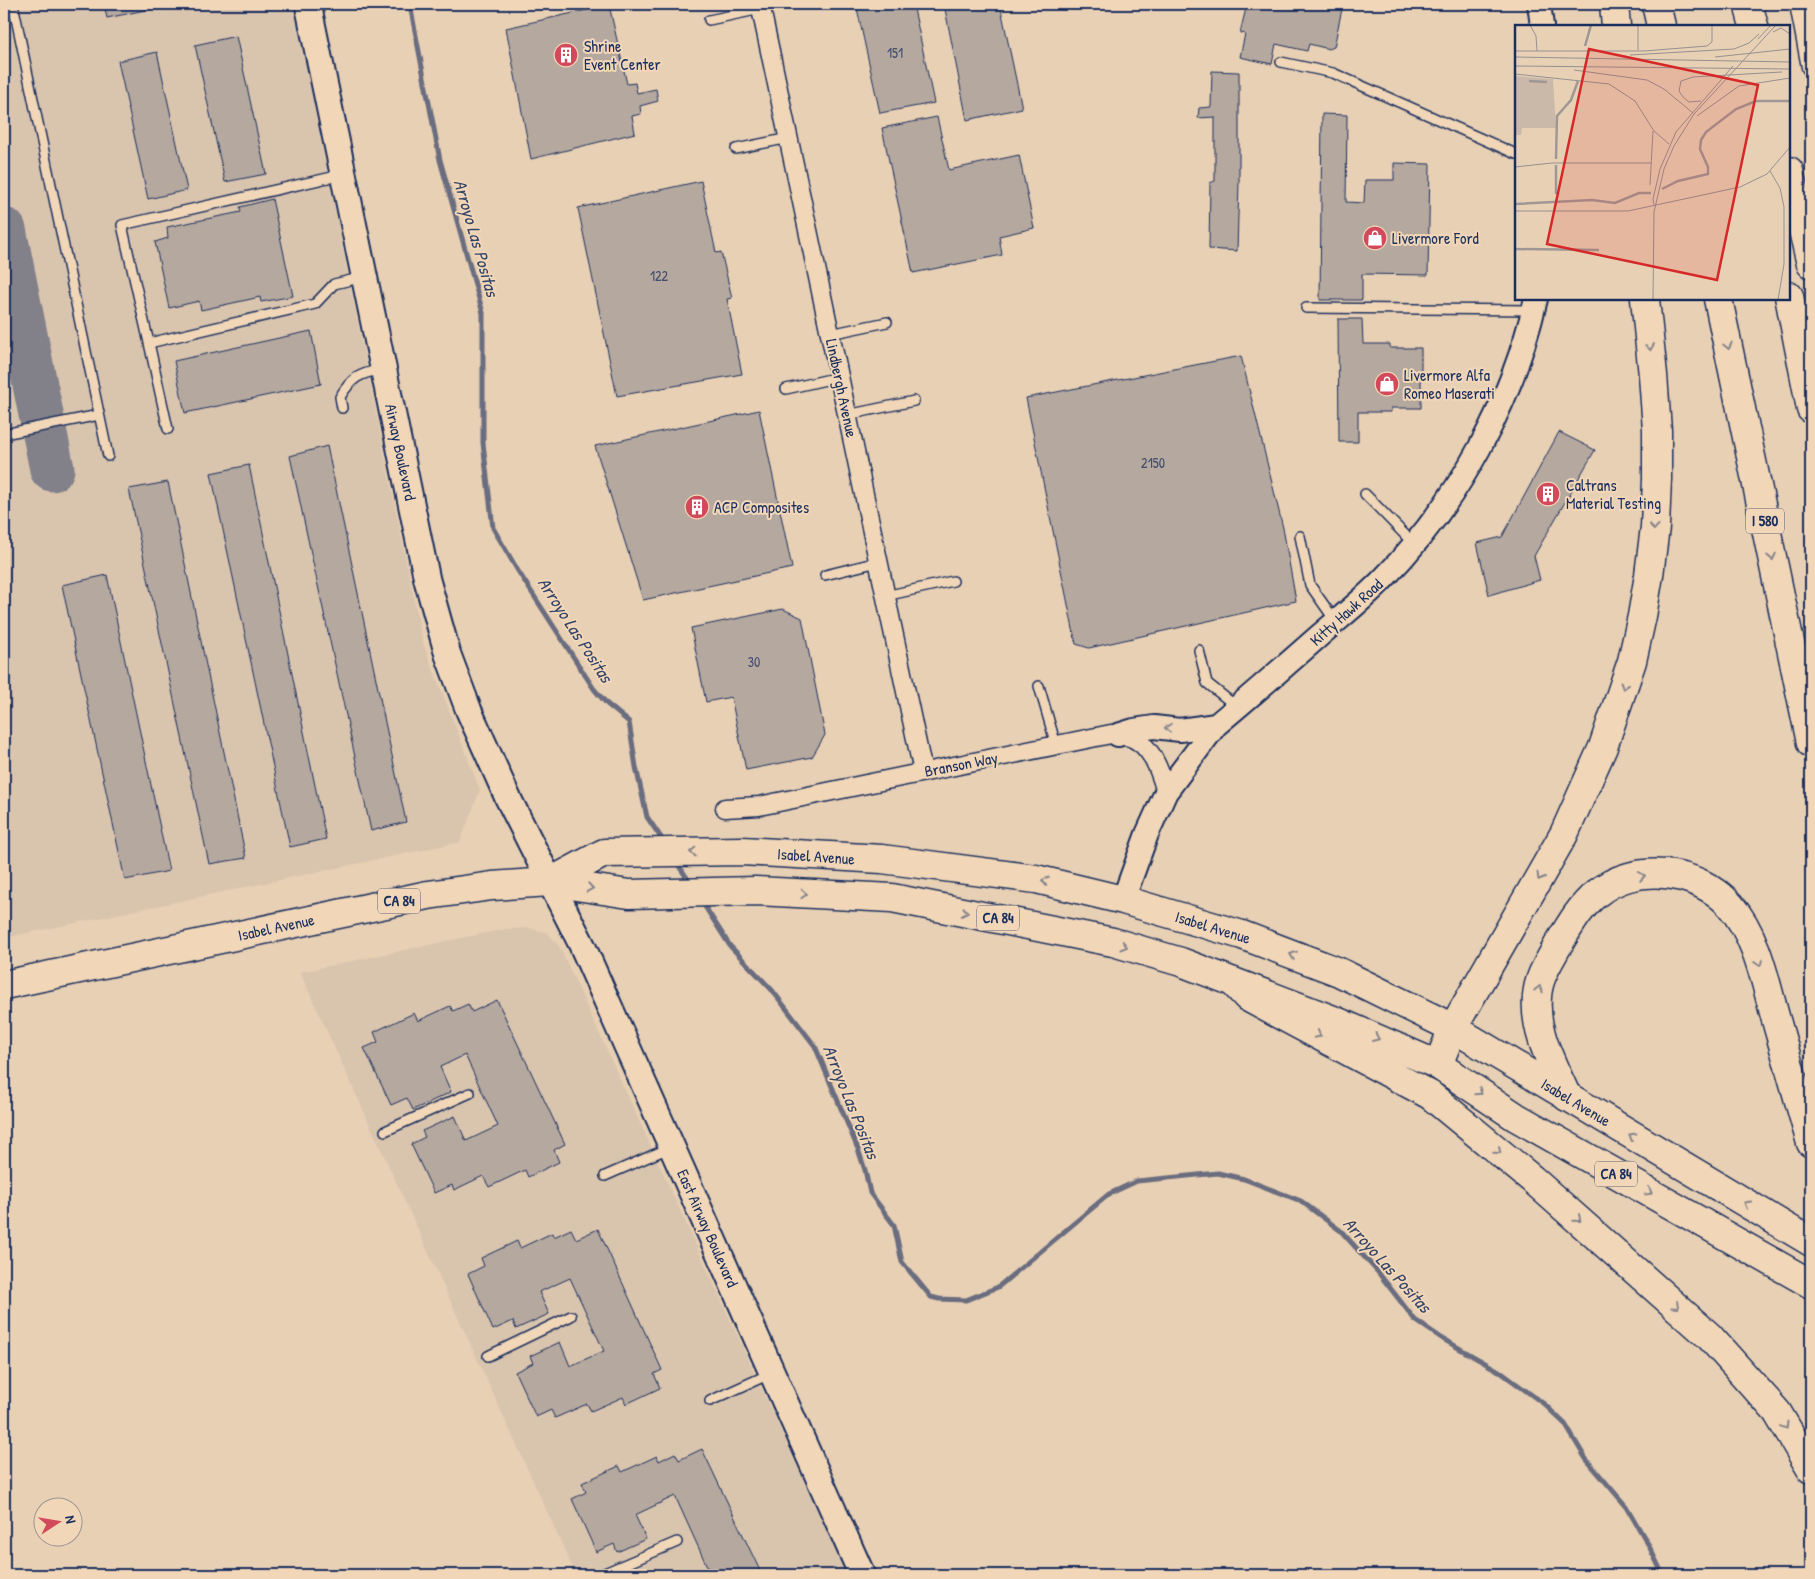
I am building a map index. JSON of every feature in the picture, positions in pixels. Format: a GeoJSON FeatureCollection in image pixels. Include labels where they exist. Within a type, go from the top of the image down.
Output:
{"type":"FeatureCollection","features":[{"type":"Feature","properties":{"kind":"highway"},"geometry":{"type":"LineString","coordinates":[[1614,4],[1616,25]]}},
{"type":"Feature","properties":{"kind":"highway"},"geometry":{"type":"LineString","coordinates":[[1656,4],[1661,25]]}},
{"type":"Feature","properties":{"kind":"highway"},"geometry":{"type":"LineString","coordinates":[[1731,4],[1736,25]]}},
{"type":"Feature","properties":{"kind":"highway"},"geometry":{"type":"LineString","coordinates":[[1748,4],[1754,25]]}},
{"type":"Feature","properties":{"kind":"highway"},"geometry":{"type":"LineString","coordinates":[[1790,175],[1811,264]]}},
{"type":"Feature","properties":{"kind":"highway"},"geometry":{"type":"LineString","coordinates":[[1438,1065],[1453,1028],[1564,834],[1603,747],[1632,661],[1649,575],[1655,527],[1657,480],[1657,430],[1644,300]]}},
{"type":"Feature","properties":{"kind":"highway","name":"I 580"},"geometry":{"type":"LineString","coordinates":[[1718,300],[1811,743]]}},
{"type":"Feature","properties":{"kind":"highway"},"geometry":{"type":"LineString","coordinates":[[1790,300],[1811,409]]}},
{"type":"Feature","properties":{"kind":"highway","name":"Isabel Avenue"},"geometry":{"type":"LineString","coordinates":[[550,882],[604,853],[742,851],[882,860],[1027,877],[1123,900],[1242,935],[1339,972],[1453,1028],[1800,1235]]}},
{"type":"Feature","properties":{"kind":"highway"},"geometry":{"type":"LineString","coordinates":[[1567,1097],[1544,1044],[1538,1020],[1537,996],[1542,972],[1580,910],[1597,893],[1617,882],[1640,875],[1663,873],[1684,877],[1707,886],[1729,904],[1744,924],[1766,984],[1811,1143]]}},
{"type":"Feature","properties":{"kind":"highway","name":"Isabel Avenue"},"geometry":{"type":"LineString","coordinates":[[4,985],[250,932],[428,896],[492,886],[550,882],[629,894],[756,891],[892,898],[1113,942],[1181,962],[1336,1021],[1438,1065],[1516,1117],[1805,1280]]}},
{"type":"Feature","properties":{"kind":"highway"},"geometry":{"type":"LineString","coordinates":[[1233,982],[1248,997],[1430,1095],[1525,1173],[1709,1336],[1777,1412],[1811,1469]]}},
{"type":"Feature","properties":{"kind":"main road","name":"Airway Boulevard"},"geometry":{"type":"LineString","coordinates":[[308,4],[364,277],[439,625],[469,711],[507,796],[550,882]]}},
{"type":"Feature","properties":{"kind":"main road","name":"East Airway Boulevard"},"geometry":{"type":"LineString","coordinates":[[550,882],[582,945],[862,1575]]}},
{"type":"Feature","properties":{"kind":"street"},"geometry":{"type":"LineString","coordinates":[[1539,4],[1542,25]]}},
{"type":"Feature","properties":{"kind":"street"},"geometry":{"type":"LineString","coordinates":[[1799,4],[1811,67]]}},
{"type":"Feature","properties":{"kind":"street","name":"Lindbergh Avenue"},"geometry":{"type":"LineString","coordinates":[[761,6],[923,772]]}},
{"type":"Feature","properties":{"kind":"street","name":"Kitty Hawk Road"},"geometry":{"type":"LineString","coordinates":[[1123,900],[1147,834],[1166,792],[1216,725],[1336,622],[1384,578],[1443,508],[1472,462],[1501,406],[1529,328],[1535,304]]}},
{"type":"Feature","properties":{"kind":"street"},"geometry":{"type":"LineString","coordinates":[[1118,735],[1154,727],[1180,730],[1216,725]]}},
{"type":"Feature","properties":{"kind":"street","name":"Branson Way"},"geometry":{"type":"LineString","coordinates":[[724,808],[759,806],[1111,734],[1128,736],[1142,745],[1158,766],[1166,792]]}},
{"type":"Feature","properties":{"kind":"lane"},"geometry":{"type":"LineString","coordinates":[[13,4],[108,456]]}},
{"type":"Feature","properties":{"kind":"lane"},"geometry":{"type":"LineString","coordinates":[[709,20],[761,6]]}},
{"type":"Feature","properties":{"kind":"lane"},"geometry":{"type":"LineString","coordinates":[[1281,62],[1333,73],[1515,154]]}},
{"type":"Feature","properties":{"kind":"lane"},"geometry":{"type":"LineString","coordinates":[[736,149],[789,138]]}},
{"type":"Feature","properties":{"kind":"lane"},"geometry":{"type":"LineString","coordinates":[[168,429],[122,225],[343,174]]}},
{"type":"Feature","properties":{"kind":"lane"},"geometry":{"type":"LineString","coordinates":[[149,343],[315,304],[334,284],[364,277]]}},
{"type":"Feature","properties":{"kind":"lane"},"geometry":{"type":"LineString","coordinates":[[1306,308],[1535,304]]}},
{"type":"Feature","properties":{"kind":"lane"},"geometry":{"type":"LineString","coordinates":[[830,334],[887,322]]}},
{"type":"Feature","properties":{"kind":"lane"},"geometry":{"type":"LineString","coordinates":[[342,408],[340,397],[349,382],[364,373],[384,369]]}},
{"type":"Feature","properties":{"kind":"lane"},"geometry":{"type":"LineString","coordinates":[[786,389],[839,378]]}},
{"type":"Feature","properties":{"kind":"lane"},"geometry":{"type":"LineString","coordinates":[[847,416],[914,401]]}},
{"type":"Feature","properties":{"kind":"lane"},"geometry":{"type":"LineString","coordinates":[[4,434],[100,415]]}},
{"type":"Feature","properties":{"kind":"lane"},"geometry":{"type":"LineString","coordinates":[[1365,494],[1414,544]]}},
{"type":"Feature","properties":{"kind":"lane"},"geometry":{"type":"LineString","coordinates":[[1300,536],[1310,585],[1336,622]]}},
{"type":"Feature","properties":{"kind":"lane"},"geometry":{"type":"LineString","coordinates":[[825,575],[878,562]]}},
{"type":"Feature","properties":{"kind":"lane"},"geometry":{"type":"LineString","coordinates":[[885,596],[953,582]]}},
{"type":"Feature","properties":{"kind":"lane"},"geometry":{"type":"LineString","coordinates":[[1199,650],[1206,683],[1237,708]]}},
{"type":"Feature","properties":{"kind":"lane"},"geometry":{"type":"LineString","coordinates":[[1039,686],[1056,745]]}},
{"type":"Feature","properties":{"kind":"lane"},"geometry":{"type":"LineString","coordinates":[[385,1131],[470,1094]]}},
{"type":"Feature","properties":{"kind":"lane"},"geometry":{"type":"LineString","coordinates":[[606,1176],[672,1147]]}},
{"type":"Feature","properties":{"kind":"lane"},"geometry":{"type":"LineString","coordinates":[[488,1356],[571,1316]]}},
{"type":"Feature","properties":{"kind":"lane"},"geometry":{"type":"LineString","coordinates":[[710,1401],[772,1373]]}},
{"type":"Feature","properties":{"kind":"lane"},"geometry":{"type":"LineString","coordinates":[[600,1575],[677,1542]]}},
{"type":"Feature","properties":{"kind":"shaded area"},"geometry":{"type":"Polygon","coordinates":[[[4,4],[293,4],[423,643],[480,790],[460,842],[4,938],[4,4]]]}},
{"type":"Feature","properties":{"kind":"shaded area"},"geometry":{"type":"Polygon","coordinates":[[[529,928],[548,933],[559,946],[847,1575],[576,1575],[300,972],[504,929],[529,928]]]}},
{"type":"Feature","properties":{"kind":"building"},"geometry":{"type":"Polygon","coordinates":[[[104,4],[148,4],[150,9],[107,18],[104,4]]]}},
{"type":"Feature","properties":{"kind":"building"},"geometry":{"type":"Polygon","coordinates":[[[856,4],[913,4],[934,103],[880,113],[856,4]]]}},
{"type":"Feature","properties":{"kind":"building"},"geometry":{"type":"Polygon","coordinates":[[[944,4],[1000,4],[1022,108],[967,120],[944,4]]]}},
{"type":"Feature","properties":{"kind":"building"},"geometry":{"type":"Polygon","coordinates":[[[1247,4],[1343,4],[1334,47],[1329,49],[1309,44],[1307,51],[1276,44],[1272,64],[1240,57],[1245,34],[1240,33],[1247,4]]]}},
{"type":"Feature","properties":{"kind":"building","name":"Shrine Event Center"},"geometry":{"type":"Polygon","coordinates":[[[609,5],[627,84],[635,83],[637,93],[656,89],[658,101],[640,106],[641,114],[632,116],[635,133],[531,159],[506,28],[609,5]]]}},
{"type":"Feature","properties":{"kind":"building"},"geometry":{"type":"Polygon","coordinates":[[[236,36],[266,174],[225,182],[195,45],[236,36]]]}},
{"type":"Feature","properties":{"kind":"building"},"geometry":{"type":"Polygon","coordinates":[[[157,52],[187,190],[148,199],[118,61],[157,52]]]}},
{"type":"Feature","properties":{"kind":"building"},"geometry":{"type":"Polygon","coordinates":[[[1212,71],[1239,72],[1237,251],[1209,249],[1210,183],[1215,181],[1215,117],[1198,118],[1199,108],[1211,107],[1212,71]]]}},
{"type":"Feature","properties":{"kind":"building","name":"Livermore Ford"},"geometry":{"type":"Polygon","coordinates":[[[1322,114],[1347,115],[1346,202],[1364,203],[1365,180],[1394,180],[1394,163],[1430,164],[1428,275],[1362,274],[1362,300],[1320,300],[1322,114]]]}},
{"type":"Feature","properties":{"kind":"building"},"geometry":{"type":"Polygon","coordinates":[[[937,117],[949,170],[1019,155],[1034,228],[999,236],[1002,255],[913,273],[882,128],[937,117]]]}},
{"type":"Feature","properties":{"kind":"building"},"geometry":{"type":"Polygon","coordinates":[[[701,181],[716,253],[721,252],[732,298],[727,299],[742,374],[617,396],[578,208],[701,181]]]}},
{"type":"Feature","properties":{"kind":"building"},"geometry":{"type":"Polygon","coordinates":[[[272,199],[293,296],[261,302],[260,297],[201,310],[199,301],[169,308],[155,242],[168,238],[167,227],[241,212],[240,207],[272,199]]]}},
{"type":"Feature","properties":{"kind":"building"},"geometry":{"type":"Polygon","coordinates":[[[1338,319],[1362,319],[1363,344],[1390,344],[1390,348],[1421,348],[1421,408],[1391,408],[1391,412],[1358,412],[1358,442],[1339,442],[1338,319]]]}},
{"type":"Feature","properties":{"kind":"building"},"geometry":{"type":"Polygon","coordinates":[[[311,331],[321,384],[185,413],[174,361],[311,331]]]}},
{"type":"Feature","properties":{"kind":"building"},"geometry":{"type":"Polygon","coordinates":[[[1241,356],[1283,528],[1296,601],[1089,648],[1076,644],[1026,398],[1241,356]]]}},
{"type":"Feature","properties":{"kind":"building","name":"ACP Composites"},"geometry":{"type":"Polygon","coordinates":[[[759,410],[792,568],[643,600],[595,446],[759,410]]]}},
{"type":"Feature","properties":{"kind":"building","name":"Caltrans Material Testing"},"geometry":{"type":"Polygon","coordinates":[[[1559,432],[1595,450],[1534,556],[1540,580],[1489,595],[1477,543],[1502,537],[1559,432]]]}},
{"type":"Feature","properties":{"kind":"building"},"geometry":{"type":"Polygon","coordinates":[[[327,446],[406,822],[371,831],[290,456],[327,446]]]}},
{"type":"Feature","properties":{"kind":"building"},"geometry":{"type":"Polygon","coordinates":[[[249,465],[326,839],[290,847],[211,473],[249,465]]]}},
{"type":"Feature","properties":{"kind":"building"},"geometry":{"type":"Polygon","coordinates":[[[168,482],[246,858],[209,864],[129,489],[168,482]]]}},
{"type":"Feature","properties":{"kind":"building"},"geometry":{"type":"Polygon","coordinates":[[[107,575],[169,871],[125,880],[62,585],[107,575]]]}},
{"type":"Feature","properties":{"kind":"building"},"geometry":{"type":"Polygon","coordinates":[[[783,609],[802,618],[825,735],[812,757],[746,770],[731,697],[706,702],[691,628],[783,609]]]}},
{"type":"Feature","properties":{"kind":"building"},"geometry":{"type":"Polygon","coordinates":[[[497,1000],[565,1144],[554,1150],[559,1162],[528,1177],[525,1170],[489,1187],[483,1176],[454,1190],[452,1185],[434,1193],[411,1144],[425,1137],[422,1131],[455,1116],[466,1141],[498,1126],[465,1055],[440,1067],[451,1092],[413,1110],[407,1098],[391,1105],[364,1048],[378,1042],[374,1032],[414,1013],[418,1021],[450,1006],[453,1011],[468,1004],[472,1012],[497,1000]]]}},
{"type":"Feature","properties":{"kind":"building"},"geometry":{"type":"Polygon","coordinates":[[[571,1229],[576,1239],[598,1229],[662,1370],[654,1374],[660,1388],[626,1404],[623,1397],[591,1411],[587,1404],[555,1418],[551,1410],[536,1417],[515,1372],[533,1363],[530,1356],[560,1342],[570,1366],[604,1351],[570,1278],[539,1292],[549,1314],[516,1329],[513,1321],[493,1330],[468,1274],[484,1266],[481,1258],[517,1241],[520,1248],[552,1233],[554,1237],[571,1229]]]}},
{"type":"Feature","properties":{"kind":"building"},"geometry":{"type":"Polygon","coordinates":[[[702,1449],[762,1575],[711,1575],[675,1496],[635,1515],[646,1539],[617,1552],[614,1544],[596,1552],[572,1499],[586,1492],[582,1483],[619,1466],[622,1472],[657,1456],[659,1461],[675,1453],[679,1460],[702,1449]]]}},
{"type":"Feature","properties":{"kind":"waterway","name":"Arroyo Las Positas"},"geometry":{"type":"LineString","coordinates":[[409,4],[440,160],[483,313],[483,443],[493,528],[518,571],[594,689],[607,704],[629,722],[647,817],[664,842]]}},
{"type":"Feature","properties":{"kind":"waterway","name":"Arroyo Las Positas"},"geometry":{"type":"LineString","coordinates":[[675,860],[691,884]]}},
{"type":"Feature","properties":{"kind":"waterway","name":"Arroyo Las Positas"},"geometry":{"type":"LineString","coordinates":[[702,902],[730,946],[772,990],[815,1046],[858,1149],[870,1193],[894,1225],[902,1262],[931,1297],[966,1300],[998,1287],[1109,1194],[1137,1181],[1218,1173],[1244,1179],[1301,1201],[1341,1231],[1377,1271],[1415,1320],[1443,1339],[1499,1371],[1544,1404],[1565,1424],[1586,1459],[1626,1506],[1663,1575]]}},
{"type":"Feature","properties":{"kind":"taxiway"},"geometry":{"type":"LineString","coordinates":[[4,230],[52,469]]}},
{"type":"Feature","properties":{"kind":"place","name":"Shrine Event Center"},"geometry":{"type":"Point","coordinates":[566,55]}},
{"type":"Feature","properties":{"kind":"place","name":"Livermore Ford"},"geometry":{"type":"Point","coordinates":[1375,238]}},
{"type":"Feature","properties":{"kind":"place","name":"Livermore Alfa Romeo Maserati"},"geometry":{"type":"Point","coordinates":[1387,384]}},
{"type":"Feature","properties":{"kind":"place","name":"Caltrans Material Testing"},"geometry":{"type":"Point","coordinates":[1548,494]}},
{"type":"Feature","properties":{"kind":"place","name":"ACP Composites"},"geometry":{"type":"Point","coordinates":[697,507]}}]}
